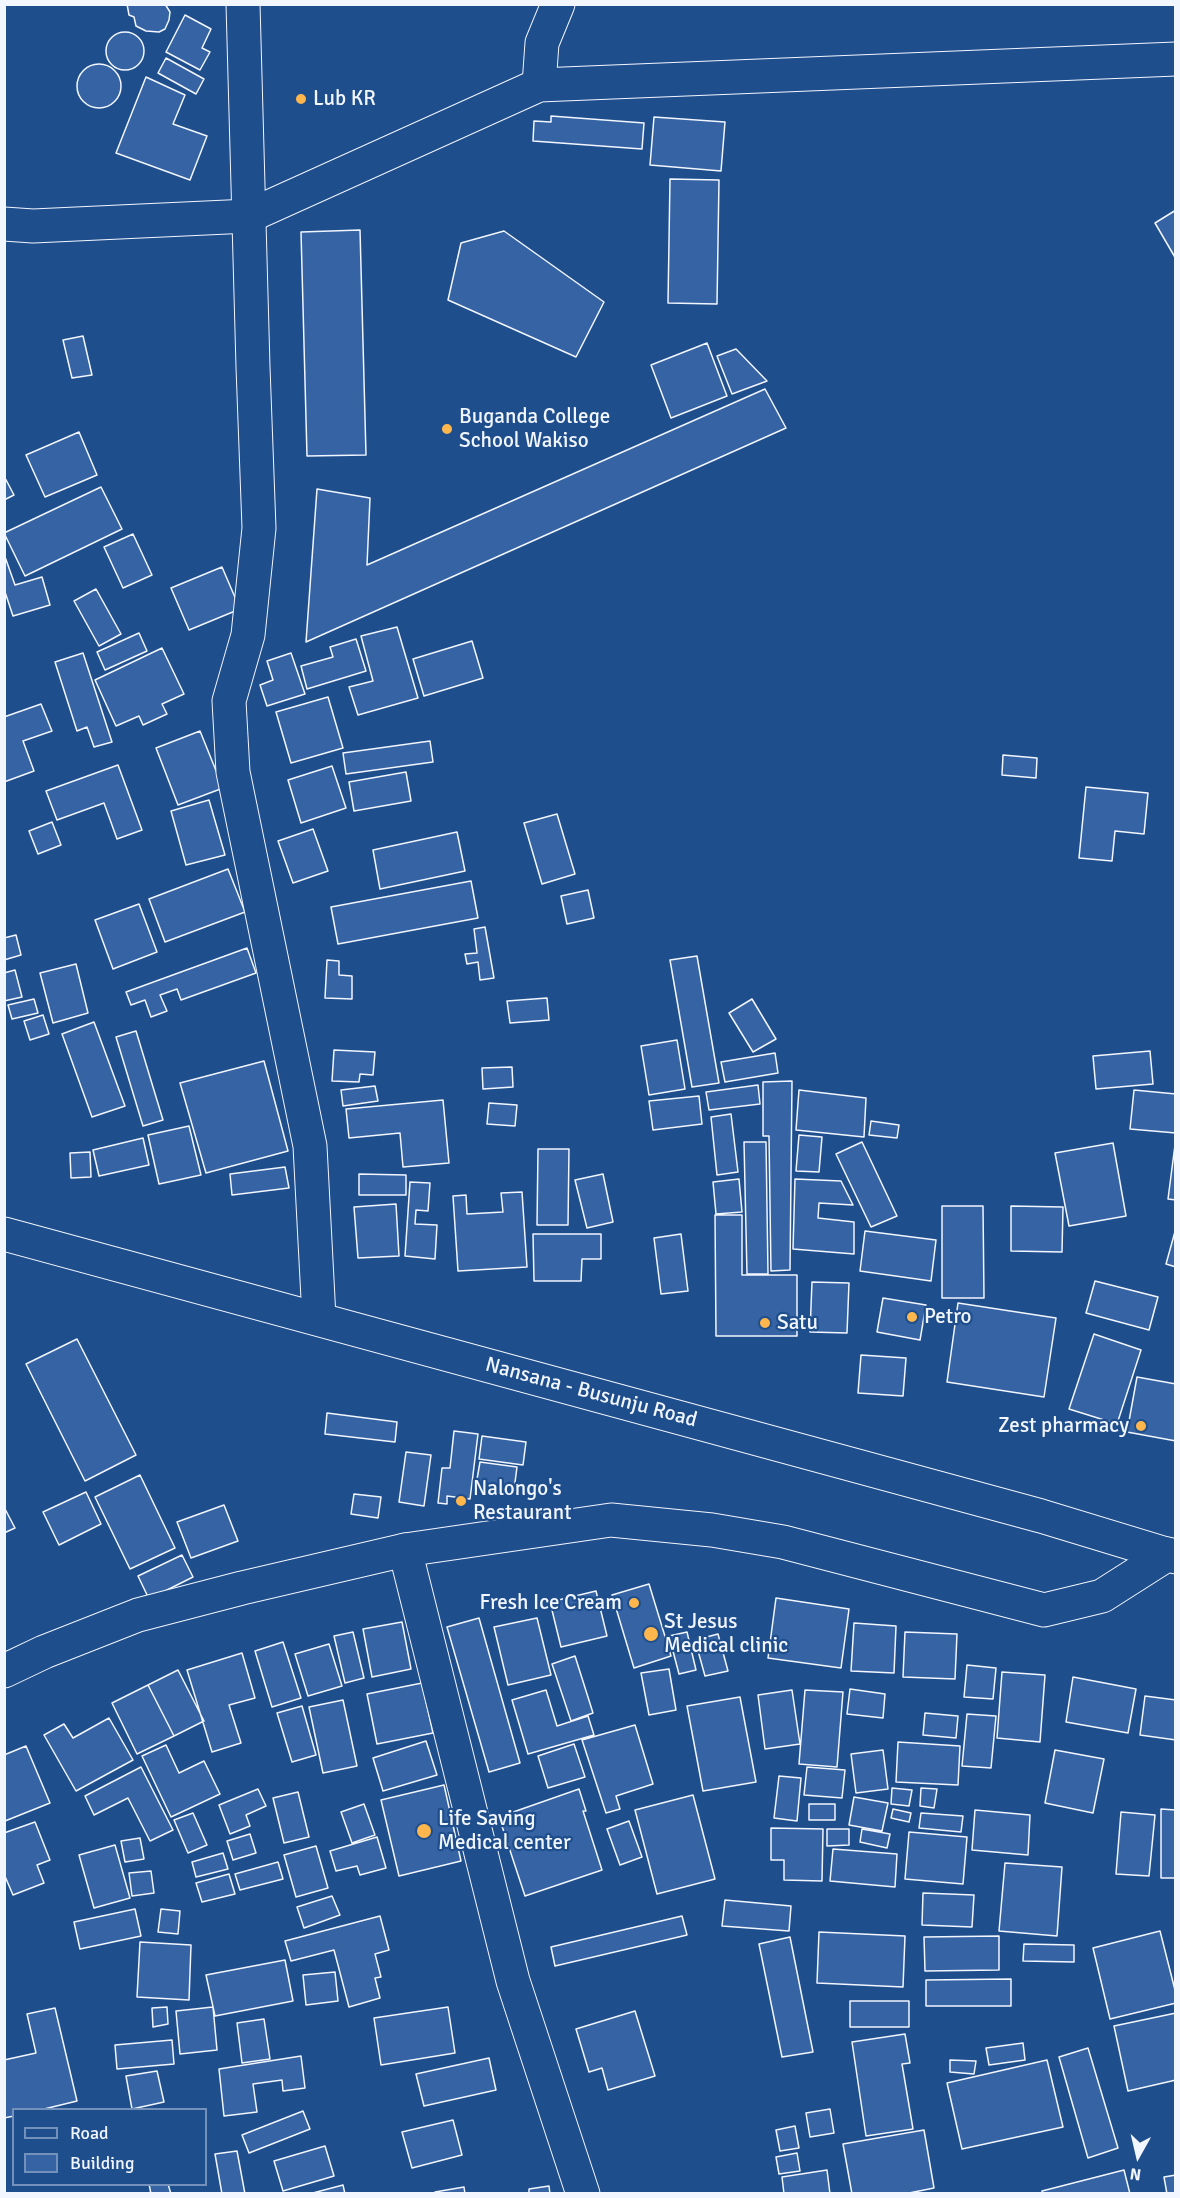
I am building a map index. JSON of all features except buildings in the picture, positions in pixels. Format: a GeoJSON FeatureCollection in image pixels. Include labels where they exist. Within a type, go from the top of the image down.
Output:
{"type":"FeatureCollection","features":[{"type":"Feature","properties":{"kind":"street"},"geometry":{"type":"LineString","coordinates":[[243,4],[259,528],[248,635],[229,701],[233,772],[310,1146],[319,1318]]}},
{"type":"Feature","properties":{"kind":"street"},"geometry":{"type":"LineString","coordinates":[[539,85],[542,43],[558,4]]}},
{"type":"Feature","properties":{"kind":"street"},"geometry":{"type":"LineString","coordinates":[[4,224],[33,226],[249,216],[539,85],[1176,60]]}},
{"type":"Feature","properties":{"kind":"street","name":"Nansana - Busunju Road"},"geometry":{"type":"LineString","coordinates":[[4,1234],[1041,1516],[1172,1556]]}},
{"type":"Feature","properties":{"kind":"street"},"geometry":{"type":"LineString","coordinates":[[4,1671],[44,1652],[138,1615],[242,1588],[405,1550],[611,1520],[712,1530],[783,1542],[1044,1610],[1102,1596],[1172,1556]]}},
{"type":"Feature","properties":{"kind":"street"},"geometry":{"type":"LineString","coordinates":[[405,1550],[513,1982],[583,2193]]}},
{"type":"Feature","properties":{"kind":"place","name":"Lub KR"},"geometry":{"type":"Point","coordinates":[301,99]}},
{"type":"Feature","properties":{"kind":"place","name":"Buganda College School Wakiso"},"geometry":{"type":"Point","coordinates":[447,429]}},
{"type":"Feature","properties":{"kind":"place","name":"Petro"},"geometry":{"type":"Point","coordinates":[912,1317]}},
{"type":"Feature","properties":{"kind":"place","name":"Satu"},"geometry":{"type":"Point","coordinates":[765,1323]}},
{"type":"Feature","properties":{"kind":"place","name":"Zest pharmacy"},"geometry":{"type":"Point","coordinates":[1141,1426]}},
{"type":"Feature","properties":{"kind":"place","name":"Nalongo's Restaurant"},"geometry":{"type":"Point","coordinates":[461,1501]}},
{"type":"Feature","properties":{"kind":"place","name":"Fresh Ice Cream"},"geometry":{"type":"Point","coordinates":[634,1603]}},
{"type":"Feature","properties":{"kind":"place","name":"St Jesus Medical clinic"},"geometry":{"type":"Point","coordinates":[651,1634]}},
{"type":"Feature","properties":{"kind":"place","name":"Life Saving Medical center"},"geometry":{"type":"Point","coordinates":[424,1831]}}]}
